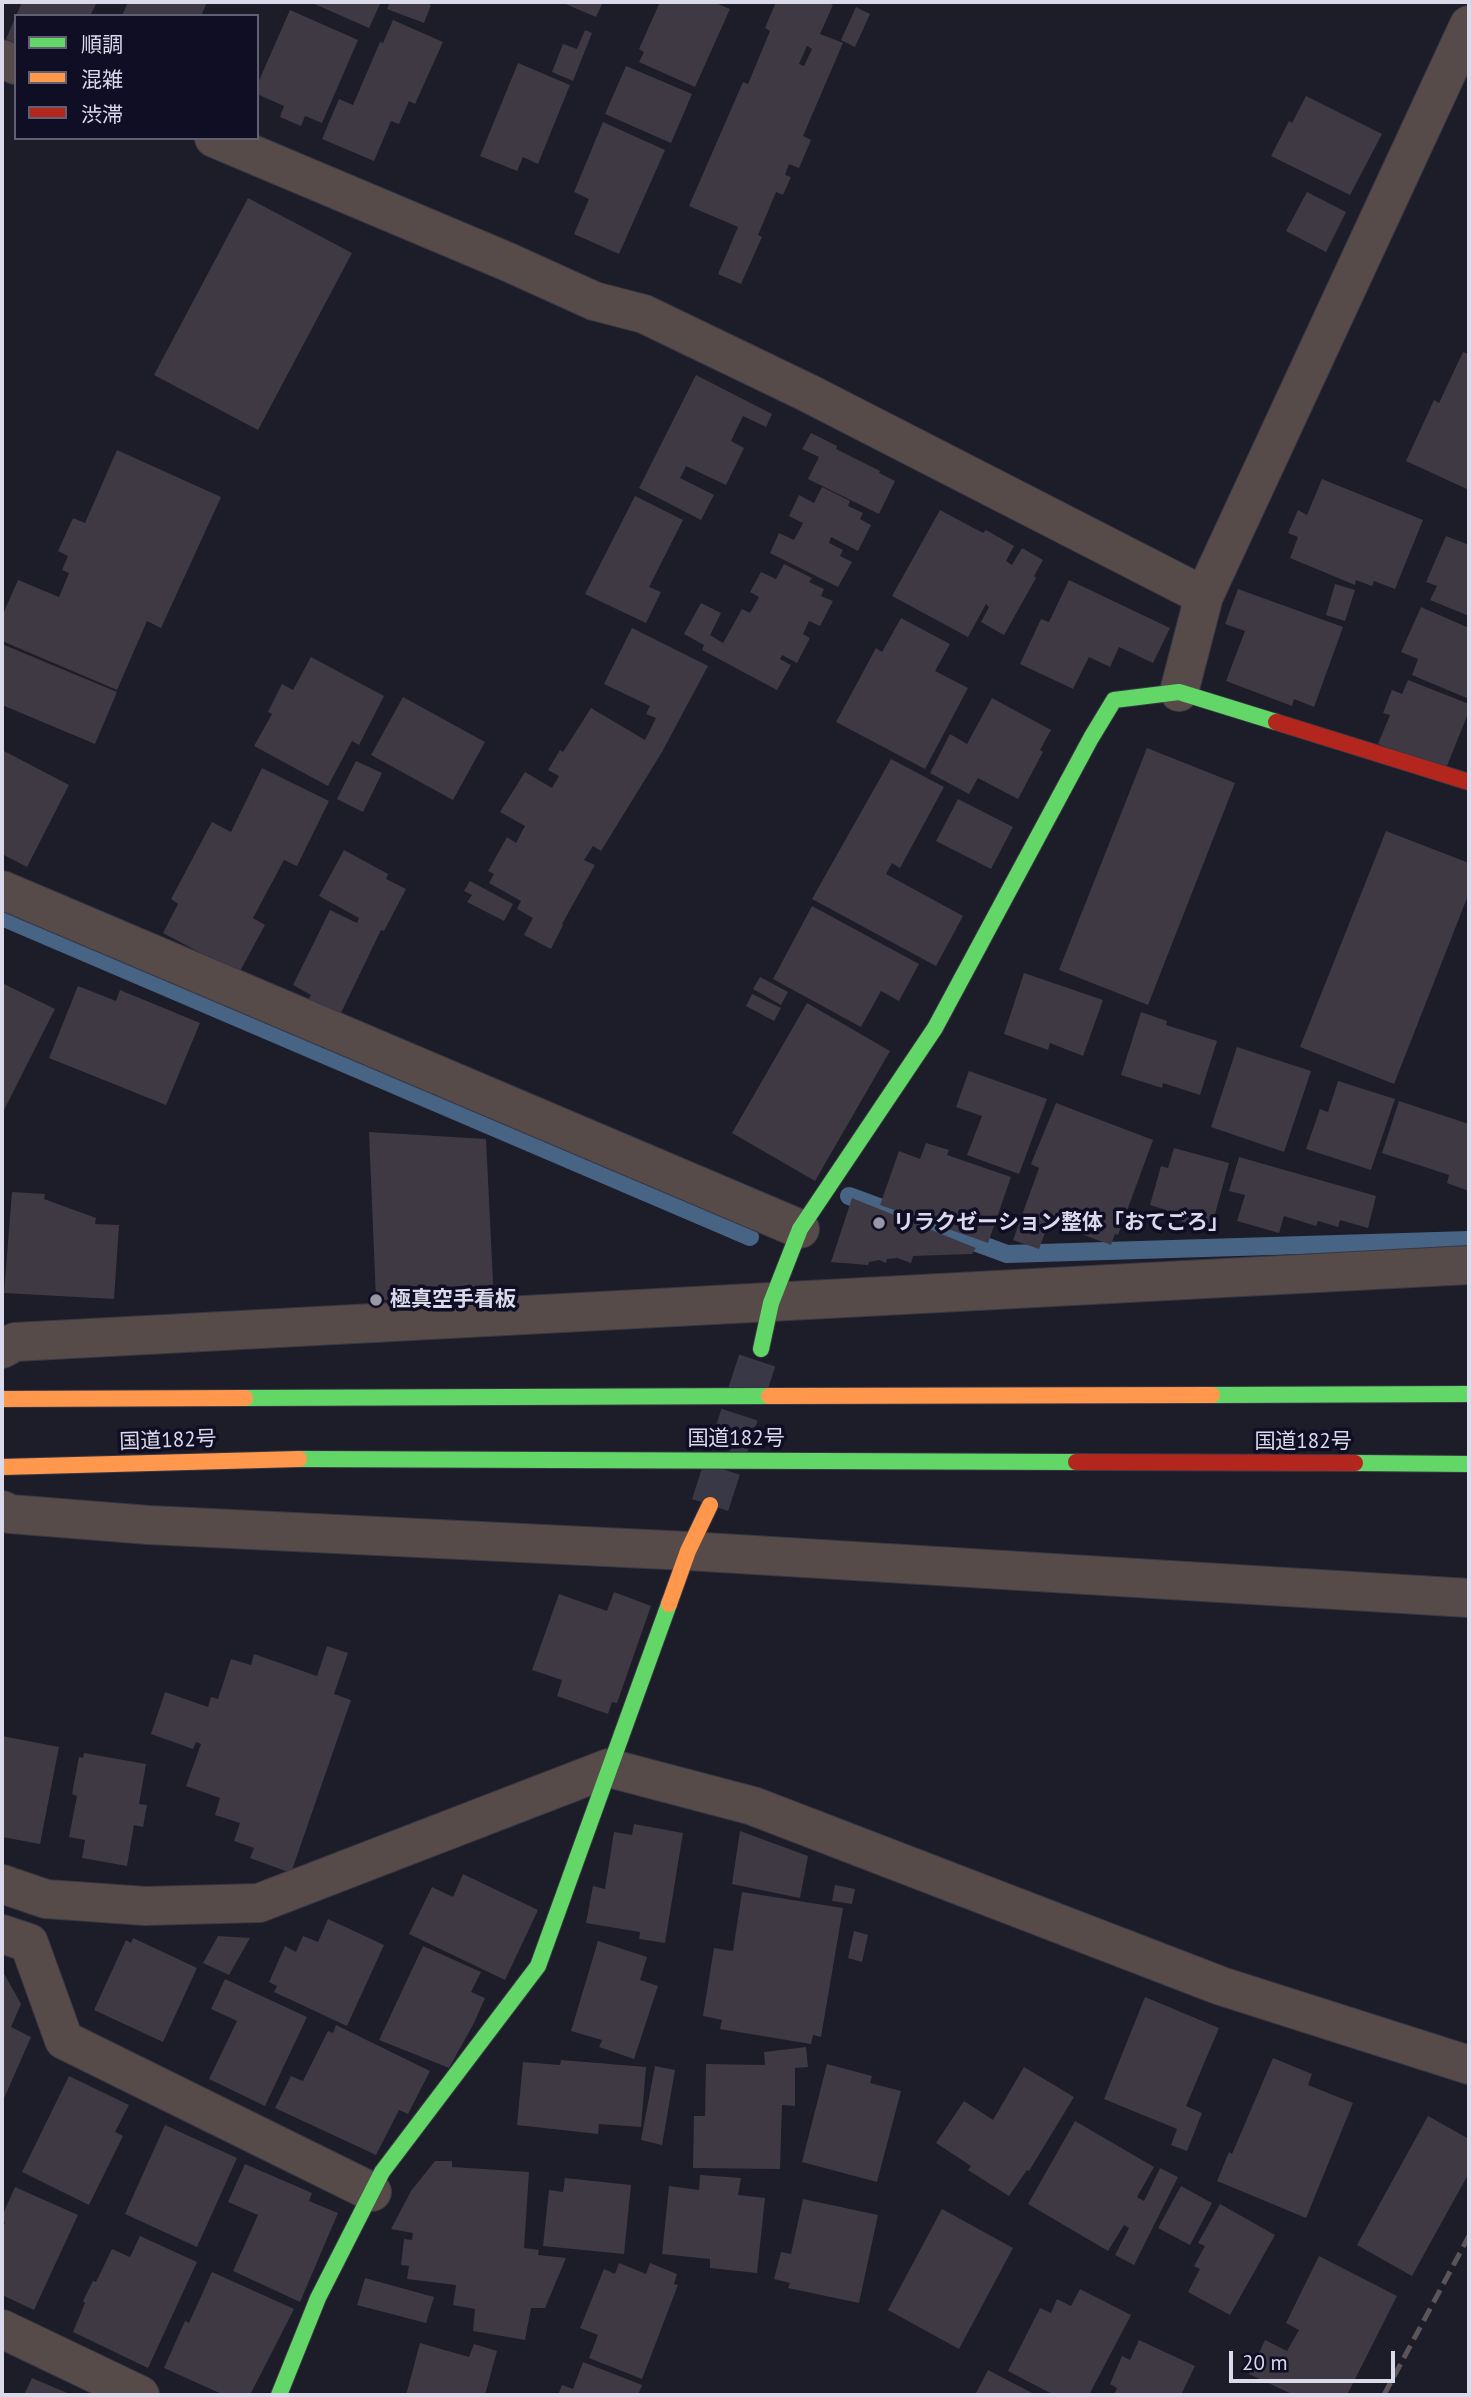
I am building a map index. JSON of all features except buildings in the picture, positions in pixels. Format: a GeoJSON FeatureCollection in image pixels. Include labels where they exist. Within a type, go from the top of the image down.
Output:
{"type":"FeatureCollection","features":[{"type":"Feature","properties":{"kind":"main road"},"geometry":{"type":"LineString","coordinates":[[761,1349],[771,1303],[800,1229],[935,1028],[1114,700],[1179,692],[1469,782]]}},
{"type":"Feature","properties":{"kind":"main road","name":"国道182号"},"geometry":{"type":"LineString","coordinates":[[2,1399],[1469,1394]]}},
{"type":"Feature","properties":{"kind":"main road","name":"国道182号"},"geometry":{"type":"LineString","coordinates":[[2,1467],[330,1458],[1469,1464]]}},
{"type":"Feature","properties":{"kind":"main road"},"geometry":{"type":"LineString","coordinates":[[279,2395],[318,2298],[382,2172],[538,1966],[688,1551],[710,1505]]}},
{"type":"Feature","properties":{"kind":"street"},"geometry":{"type":"LineString","coordinates":[[1179,692],[1204,596],[1469,25]]}},
{"type":"Feature","properties":{"kind":"street"},"geometry":{"type":"LineString","coordinates":[[219,140],[508,261],[594,301],[644,314],[808,393],[1204,596]]}},
{"type":"Feature","properties":{"kind":"street"},"geometry":{"type":"LineString","coordinates":[[2,890],[800,1229]]}},
{"type":"Feature","properties":{"kind":"street"},"geometry":{"type":"LineString","coordinates":[[2,1349],[15,1342],[29,1341],[1469,1265]]}},
{"type":"Feature","properties":{"kind":"street"},"geometry":{"type":"LineString","coordinates":[[2,1510],[10,1514],[149,1525],[688,1551],[1469,1598]]}},
{"type":"Feature","properties":{"kind":"street"},"geometry":{"type":"LineString","coordinates":[[2,1884],[46,1899],[145,1906],[259,1903],[609,1768],[753,1806],[1221,1986],[1469,2065]]}},
{"type":"Feature","properties":{"kind":"street"},"geometry":{"type":"LineString","coordinates":[[2,1934],[29,1944],[64,2040],[372,2192]]}},
{"type":"Feature","properties":{"kind":"street"},"geometry":{"type":"LineString","coordinates":[[2,2329],[140,2395]]}},
{"type":"Feature","properties":{"kind":"waterway"},"geometry":{"type":"LineString","coordinates":[[2,917],[750,1237]]}},
{"type":"Feature","properties":{"kind":"waterway"},"geometry":{"type":"LineString","coordinates":[[849,1196],[1007,1254],[1469,1240]]}},
{"type":"Feature","properties":{"kind":"tunnel"},"geometry":{"type":"LineString","coordinates":[[710,1505],[761,1349]]}},
{"type":"Feature","properties":{"kind":"railway"},"geometry":{"type":"LineString","coordinates":[[1384,2395],[1469,2236]]}},
{"type":"Feature","properties":{"kind":"traffic: fast"},"geometry":{"type":"LineString","coordinates":[[761,1349],[771,1303],[800,1229],[935,1028],[1114,700],[1179,692],[1276,722]]}},
{"type":"Feature","properties":{"kind":"traffic: fast"},"geometry":{"type":"LineString","coordinates":[[1212,1395],[1469,1394]]}},
{"type":"Feature","properties":{"kind":"traffic: fast"},"geometry":{"type":"LineString","coordinates":[[245,1398],[769,1396]]}},
{"type":"Feature","properties":{"kind":"traffic: fast"},"geometry":{"type":"LineString","coordinates":[[299,1459],[1076,1462]]}},
{"type":"Feature","properties":{"kind":"traffic: fast"},"geometry":{"type":"LineString","coordinates":[[1355,1463],[1469,1464]]}},
{"type":"Feature","properties":{"kind":"traffic: fast"},"geometry":{"type":"LineString","coordinates":[[279,2395],[318,2298],[382,2172],[538,1966],[669,1604]]}},
{"type":"Feature","properties":{"kind":"traffic: slow"},"geometry":{"type":"LineString","coordinates":[[769,1396],[1212,1395]]}},
{"type":"Feature","properties":{"kind":"traffic: slow"},"geometry":{"type":"LineString","coordinates":[[2,1399],[245,1398]]}},
{"type":"Feature","properties":{"kind":"traffic: slow"},"geometry":{"type":"LineString","coordinates":[[2,1467],[299,1459]]}},
{"type":"Feature","properties":{"kind":"traffic: slow"},"geometry":{"type":"LineString","coordinates":[[669,1604],[688,1551],[710,1505]]}},
{"type":"Feature","properties":{"kind":"traffic: jam"},"geometry":{"type":"LineString","coordinates":[[1276,722],[1469,782]]}},
{"type":"Feature","properties":{"kind":"traffic: jam"},"geometry":{"type":"LineString","coordinates":[[1076,1462],[1355,1463]]}},
{"type":"Feature","properties":{"kind":"place","name":"リラクゼーション整体「おてごろ」"},"geometry":{"type":"Point","coordinates":[879,1223]}},
{"type":"Feature","properties":{"kind":"place","name":"極真空手看板"},"geometry":{"type":"Point","coordinates":[376,1300]}}]}
